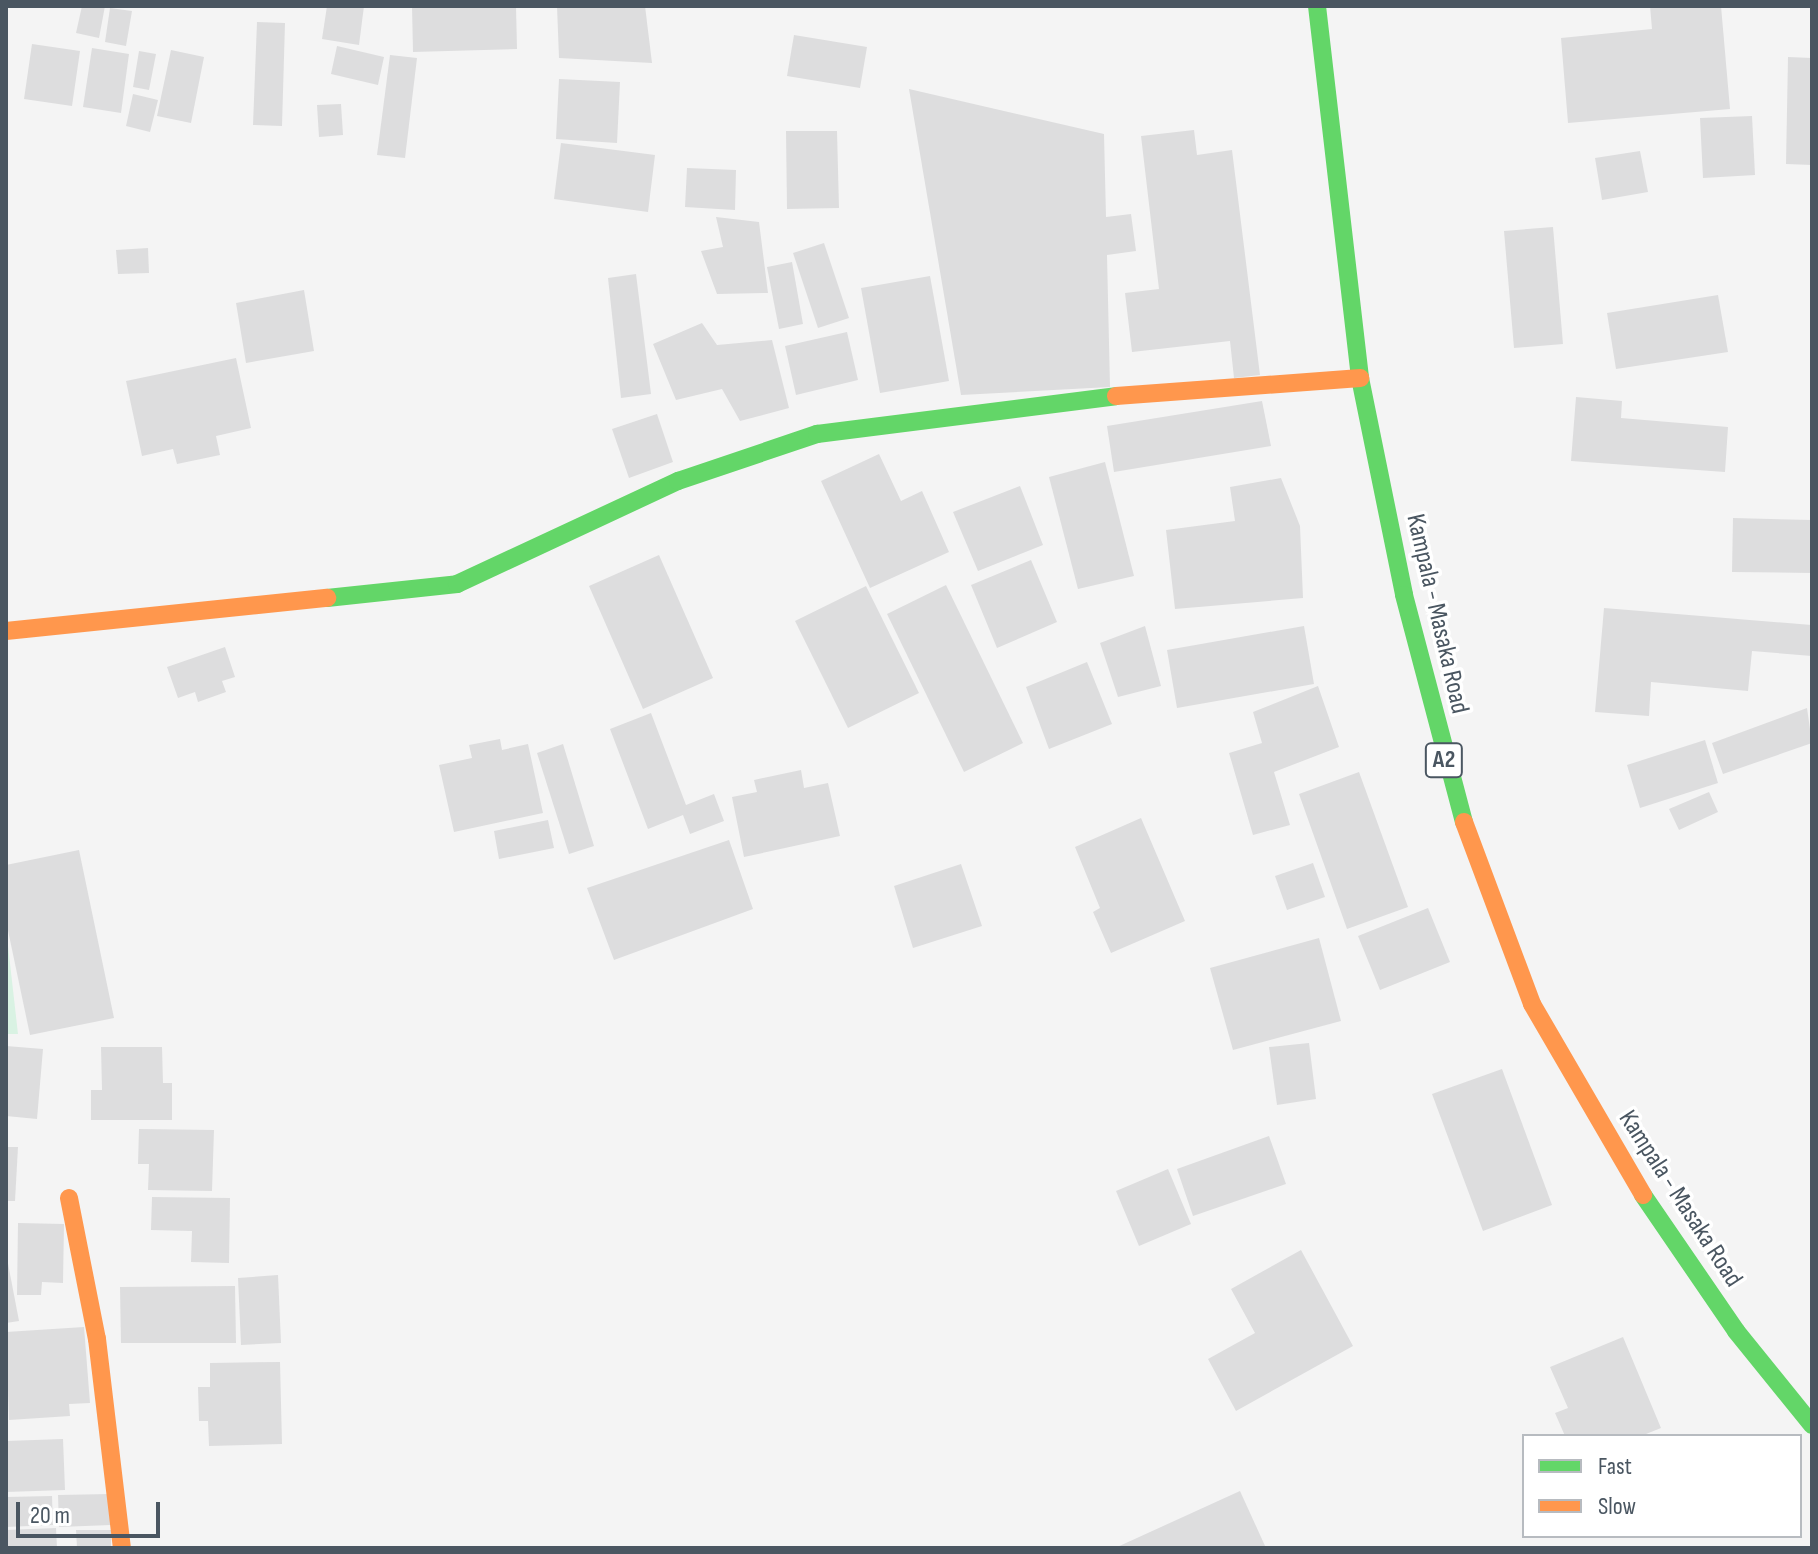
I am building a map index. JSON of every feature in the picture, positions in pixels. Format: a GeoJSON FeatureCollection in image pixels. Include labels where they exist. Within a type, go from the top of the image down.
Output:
{"type":"FeatureCollection","features":[{"type":"Feature","properties":{"kind":"street","name":"Kampala - Masaka Road"},"geometry":{"type":"LineString","coordinates":[[1317,6],[1360,378],[1404,595],[1452,791],[1532,1004],[1627,1171],[1736,1331],[1812,1425]]}},
{"type":"Feature","properties":{"kind":"street"},"geometry":{"type":"LineString","coordinates":[[6,631],[457,584],[678,481],[817,434],[1114,396],[1360,378]]}},
{"type":"Feature","properties":{"kind":"street"},"geometry":{"type":"LineString","coordinates":[[69,1198],[97,1339],[122,1548]]}},
{"type":"Feature","properties":{"kind":"green space"},"geometry":{"type":"Polygon","coordinates":[[[6,928],[18,1034],[6,1034],[6,928]]]}},
{"type":"Feature","properties":{"kind":"building"},"geometry":{"type":"Polygon","coordinates":[[[82,6],[105,6],[99,38],[76,33],[82,6]]]}},
{"type":"Feature","properties":{"kind":"building"},"geometry":{"type":"Polygon","coordinates":[[[327,6],[364,6],[359,45],[322,39],[327,6]]]}},
{"type":"Feature","properties":{"kind":"building"},"geometry":{"type":"Polygon","coordinates":[[[412,6],[516,6],[517,49],[413,52],[412,6]]]}},
{"type":"Feature","properties":{"kind":"building"},"geometry":{"type":"Polygon","coordinates":[[[557,6],[645,6],[652,63],[559,58],[557,6]]]}},
{"type":"Feature","properties":{"kind":"building"},"geometry":{"type":"Polygon","coordinates":[[[1650,6],[1721,6],[1730,109],[1568,123],[1561,38],[1652,29],[1650,6]]]}},
{"type":"Feature","properties":{"kind":"building"},"geometry":{"type":"Polygon","coordinates":[[[110,8],[132,11],[126,46],[105,42],[110,8]]]}},
{"type":"Feature","properties":{"kind":"building"},"geometry":{"type":"Polygon","coordinates":[[[257,22],[285,23],[282,126],[253,125],[257,22]]]}},
{"type":"Feature","properties":{"kind":"building"},"geometry":{"type":"Polygon","coordinates":[[[794,35],[867,47],[860,88],[787,76],[794,35]]]}},
{"type":"Feature","properties":{"kind":"building"},"geometry":{"type":"Polygon","coordinates":[[[32,44],[80,51],[72,106],[24,99],[32,44]]]}},
{"type":"Feature","properties":{"kind":"building"},"geometry":{"type":"Polygon","coordinates":[[[337,46],[384,57],[378,85],[331,74],[337,46]]]}},
{"type":"Feature","properties":{"kind":"building"},"geometry":{"type":"Polygon","coordinates":[[[92,48],[129,54],[121,113],[83,107],[92,48]]]}},
{"type":"Feature","properties":{"kind":"building"},"geometry":{"type":"Polygon","coordinates":[[[171,50],[204,57],[191,123],[157,116],[171,50]]]}},
{"type":"Feature","properties":{"kind":"building"},"geometry":{"type":"Polygon","coordinates":[[[139,51],[156,54],[149,90],[133,87],[139,51]]]}},
{"type":"Feature","properties":{"kind":"building"},"geometry":{"type":"Polygon","coordinates":[[[390,55],[417,58],[405,158],[377,155],[390,55]]]}},
{"type":"Feature","properties":{"kind":"building"},"geometry":{"type":"Polygon","coordinates":[[[1788,57],[1812,58],[1812,165],[1786,164],[1788,57]]]}},
{"type":"Feature","properties":{"kind":"building"},"geometry":{"type":"Polygon","coordinates":[[[559,79],[620,82],[617,143],[556,139],[559,79]]]}},
{"type":"Feature","properties":{"kind":"building"},"geometry":{"type":"Polygon","coordinates":[[[909,89],[1104,134],[1106,217],[1131,214],[1136,251],[1107,255],[1110,387],[961,395],[909,89]]]}},
{"type":"Feature","properties":{"kind":"building"},"geometry":{"type":"Polygon","coordinates":[[[133,94],[158,100],[150,132],[126,126],[133,94]]]}},
{"type":"Feature","properties":{"kind":"building"},"geometry":{"type":"Polygon","coordinates":[[[341,104],[343,135],[319,137],[317,105],[341,104]]]}},
{"type":"Feature","properties":{"kind":"building"},"geometry":{"type":"Polygon","coordinates":[[[1752,116],[1755,175],[1703,178],[1700,118],[1752,116]]]}},
{"type":"Feature","properties":{"kind":"building"},"geometry":{"type":"Polygon","coordinates":[[[1194,130],[1197,155],[1232,150],[1260,375],[1234,378],[1230,341],[1132,352],[1125,293],[1159,289],[1141,136],[1194,130]]]}},
{"type":"Feature","properties":{"kind":"building"},"geometry":{"type":"Polygon","coordinates":[[[786,131],[837,131],[839,208],[787,209],[786,131]]]}},
{"type":"Feature","properties":{"kind":"building"},"geometry":{"type":"Polygon","coordinates":[[[561,143],[655,155],[648,212],[554,199],[561,143]]]}},
{"type":"Feature","properties":{"kind":"building"},"geometry":{"type":"Polygon","coordinates":[[[1640,151],[1648,192],[1602,200],[1595,158],[1640,151]]]}},
{"type":"Feature","properties":{"kind":"building"},"geometry":{"type":"Polygon","coordinates":[[[687,168],[736,170],[735,210],[685,207],[687,168]]]}},
{"type":"Feature","properties":{"kind":"building"},"geometry":{"type":"Polygon","coordinates":[[[716,217],[759,222],[768,293],[717,294],[701,251],[723,247],[716,217]]]}},
{"type":"Feature","properties":{"kind":"building"},"geometry":{"type":"Polygon","coordinates":[[[1553,227],[1563,344],[1514,348],[1504,231],[1553,227]]]}},
{"type":"Feature","properties":{"kind":"building"},"geometry":{"type":"Polygon","coordinates":[[[824,243],[849,318],[818,328],[793,253],[824,243]]]}},
{"type":"Feature","properties":{"kind":"building"},"geometry":{"type":"Polygon","coordinates":[[[148,248],[149,273],[118,274],[116,250],[148,248]]]}},
{"type":"Feature","properties":{"kind":"building"},"geometry":{"type":"Polygon","coordinates":[[[792,262],[803,324],[779,329],[767,267],[792,262]]]}},
{"type":"Feature","properties":{"kind":"building"},"geometry":{"type":"Polygon","coordinates":[[[636,274],[651,394],[621,398],[608,278],[636,274]]]}},
{"type":"Feature","properties":{"kind":"building"},"geometry":{"type":"Polygon","coordinates":[[[930,276],[949,381],[880,393],[861,288],[930,276]]]}},
{"type":"Feature","properties":{"kind":"building"},"geometry":{"type":"Polygon","coordinates":[[[304,290],[314,351],[246,363],[236,303],[304,290]]]}},
{"type":"Feature","properties":{"kind":"building"},"geometry":{"type":"Polygon","coordinates":[[[1718,295],[1728,352],[1616,369],[1607,313],[1718,295]]]}},
{"type":"Feature","properties":{"kind":"building"},"geometry":{"type":"Polygon","coordinates":[[[702,323],[717,345],[772,340],[789,408],[740,421],[722,389],[676,400],[653,344],[702,323]]]}},
{"type":"Feature","properties":{"kind":"building"},"geometry":{"type":"Polygon","coordinates":[[[847,332],[858,380],[796,395],[785,346],[847,332]]]}},
{"type":"Feature","properties":{"kind":"building"},"geometry":{"type":"Polygon","coordinates":[[[236,358],[251,428],[216,436],[220,455],[177,464],[173,449],[142,456],[126,381],[236,358]]]}},
{"type":"Feature","properties":{"kind":"building"},"geometry":{"type":"Polygon","coordinates":[[[1576,397],[1622,401],[1621,418],[1728,427],[1725,472],[1571,461],[1576,397]]]}},
{"type":"Feature","properties":{"kind":"building"},"geometry":{"type":"Polygon","coordinates":[[[1262,401],[1271,446],[1114,472],[1107,426],[1262,401]]]}},
{"type":"Feature","properties":{"kind":"building"},"geometry":{"type":"Polygon","coordinates":[[[657,414],[673,462],[629,478],[612,429],[657,414]]]}},
{"type":"Feature","properties":{"kind":"building"},"geometry":{"type":"Polygon","coordinates":[[[879,454],[901,501],[922,491],[949,552],[870,588],[821,481],[879,454]]]}},
{"type":"Feature","properties":{"kind":"building"},"geometry":{"type":"Polygon","coordinates":[[[1105,462],[1134,576],[1078,589],[1049,477],[1105,462]]]}},
{"type":"Feature","properties":{"kind":"building"},"geometry":{"type":"Polygon","coordinates":[[[1281,478],[1300,526],[1303,598],[1175,609],[1166,530],[1235,521],[1230,487],[1281,478]]]}},
{"type":"Feature","properties":{"kind":"building"},"geometry":{"type":"Polygon","coordinates":[[[1020,486],[1043,545],[978,571],[953,512],[1020,486]]]}},
{"type":"Feature","properties":{"kind":"building"},"geometry":{"type":"Polygon","coordinates":[[[1733,518],[1812,520],[1812,573],[1732,572],[1733,518]]]}},
{"type":"Feature","properties":{"kind":"building"},"geometry":{"type":"Polygon","coordinates":[[[659,555],[713,678],[643,709],[589,586],[659,555]]]}},
{"type":"Feature","properties":{"kind":"building"},"geometry":{"type":"Polygon","coordinates":[[[1031,560],[1057,622],[997,648],[971,585],[1031,560]]]}},
{"type":"Feature","properties":{"kind":"building"},"geometry":{"type":"Polygon","coordinates":[[[946,585],[1023,743],[964,772],[887,614],[946,585]]]}},
{"type":"Feature","properties":{"kind":"building"},"geometry":{"type":"Polygon","coordinates":[[[866,586],[919,693],[848,728],[795,621],[866,586]]]}},
{"type":"Feature","properties":{"kind":"building"},"geometry":{"type":"Polygon","coordinates":[[[1604,608],[1812,625],[1812,656],[1752,651],[1748,691],[1651,682],[1649,716],[1595,712],[1604,608]]]}},
{"type":"Feature","properties":{"kind":"building"},"geometry":{"type":"Polygon","coordinates":[[[1145,626],[1161,686],[1118,697],[1100,643],[1145,626]]]}},
{"type":"Feature","properties":{"kind":"building"},"geometry":{"type":"Polygon","coordinates":[[[1304,626],[1314,684],[1177,708],[1167,650],[1304,626]]]}},
{"type":"Feature","properties":{"kind":"building"},"geometry":{"type":"Polygon","coordinates":[[[225,647],[235,677],[222,681],[226,692],[198,702],[195,692],[178,698],[167,667],[225,647]]]}},
{"type":"Feature","properties":{"kind":"building"},"geometry":{"type":"Polygon","coordinates":[[[1087,662],[1112,724],[1049,749],[1026,687],[1087,662]]]}},
{"type":"Feature","properties":{"kind":"building"},"geometry":{"type":"Polygon","coordinates":[[[1318,686],[1339,747],[1274,772],[1290,825],[1253,835],[1229,753],[1262,743],[1253,712],[1318,686]]]}},
{"type":"Feature","properties":{"kind":"building"},"geometry":{"type":"Polygon","coordinates":[[[1807,708],[1812,743],[1723,774],[1712,743],[1807,708]]]}},
{"type":"Feature","properties":{"kind":"building"},"geometry":{"type":"Polygon","coordinates":[[[651,713],[686,805],[714,794],[724,821],[690,834],[683,815],[648,829],[610,729],[651,713]]]}},
{"type":"Feature","properties":{"kind":"building"},"geometry":{"type":"Polygon","coordinates":[[[500,739],[502,750],[528,744],[543,813],[454,832],[439,765],[472,758],[469,745],[500,739]]]}},
{"type":"Feature","properties":{"kind":"building"},"geometry":{"type":"Polygon","coordinates":[[[1705,740],[1718,783],[1640,808],[1627,765],[1705,740]]]}},
{"type":"Feature","properties":{"kind":"building"},"geometry":{"type":"Polygon","coordinates":[[[563,744],[594,846],[569,854],[537,753],[563,744]]]}},
{"type":"Feature","properties":{"kind":"building"},"geometry":{"type":"Polygon","coordinates":[[[801,770],[804,788],[828,783],[840,836],[744,857],[732,797],[757,792],[754,780],[801,770]]]}},
{"type":"Feature","properties":{"kind":"building"},"geometry":{"type":"Polygon","coordinates":[[[1359,772],[1408,907],[1347,929],[1299,794],[1359,772]]]}},
{"type":"Feature","properties":{"kind":"building"},"geometry":{"type":"Polygon","coordinates":[[[1709,792],[1718,812],[1679,830],[1669,809],[1709,792]]]}},
{"type":"Feature","properties":{"kind":"building"},"geometry":{"type":"Polygon","coordinates":[[[1141,818],[1185,921],[1111,953],[1093,912],[1100,908],[1075,847],[1141,818]]]}},
{"type":"Feature","properties":{"kind":"building"},"geometry":{"type":"Polygon","coordinates":[[[548,820],[554,848],[499,859],[494,831],[548,820]]]}},
{"type":"Feature","properties":{"kind":"building"},"geometry":{"type":"Polygon","coordinates":[[[729,840],[753,909],[614,960],[587,888],[729,840]]]}},
{"type":"Feature","properties":{"kind":"building"},"geometry":{"type":"Polygon","coordinates":[[[79,850],[114,1018],[30,1035],[6,921],[6,865],[79,850]]]}},
{"type":"Feature","properties":{"kind":"building"},"geometry":{"type":"Polygon","coordinates":[[[1313,863],[1325,897],[1287,910],[1275,876],[1313,863]]]}},
{"type":"Feature","properties":{"kind":"building"},"geometry":{"type":"Polygon","coordinates":[[[961,864],[982,926],[913,948],[894,886],[961,864]]]}},
{"type":"Feature","properties":{"kind":"building"},"geometry":{"type":"Polygon","coordinates":[[[1428,908],[1450,962],[1380,990],[1358,936],[1428,908]]]}},
{"type":"Feature","properties":{"kind":"building"},"geometry":{"type":"Polygon","coordinates":[[[1319,938],[1341,1021],[1233,1050],[1210,968],[1319,938]]]}},
{"type":"Feature","properties":{"kind":"building"},"geometry":{"type":"Polygon","coordinates":[[[1309,1043],[1316,1099],[1277,1105],[1269,1047],[1309,1043]]]}},
{"type":"Feature","properties":{"kind":"building"},"geometry":{"type":"Polygon","coordinates":[[[6,1046],[43,1049],[37,1119],[6,1116],[6,1046]]]}},
{"type":"Feature","properties":{"kind":"building"},"geometry":{"type":"Polygon","coordinates":[[[101,1047],[162,1047],[163,1083],[172,1083],[172,1120],[91,1120],[91,1090],[102,1090],[101,1047]]]}},
{"type":"Feature","properties":{"kind":"building"},"geometry":{"type":"Polygon","coordinates":[[[1502,1069],[1552,1205],[1483,1231],[1432,1094],[1502,1069]]]}},
{"type":"Feature","properties":{"kind":"building"},"geometry":{"type":"Polygon","coordinates":[[[139,1129],[214,1130],[212,1191],[148,1190],[149,1164],[138,1164],[139,1129]]]}},
{"type":"Feature","properties":{"kind":"building"},"geometry":{"type":"Polygon","coordinates":[[[1269,1136],[1286,1184],[1193,1216],[1177,1169],[1269,1136]]]}},
{"type":"Feature","properties":{"kind":"building"},"geometry":{"type":"Polygon","coordinates":[[[6,1147],[18,1147],[15,1201],[6,1201],[6,1147]]]}},
{"type":"Feature","properties":{"kind":"building"},"geometry":{"type":"Polygon","coordinates":[[[1168,1169],[1191,1224],[1139,1246],[1116,1191],[1168,1169]]]}},
{"type":"Feature","properties":{"kind":"building"},"geometry":{"type":"Polygon","coordinates":[[[152,1197],[230,1198],[229,1263],[191,1262],[192,1231],[151,1230],[152,1197]]]}},
{"type":"Feature","properties":{"kind":"building"},"geometry":{"type":"Polygon","coordinates":[[[18,1223],[64,1224],[63,1283],[42,1282],[41,1295],[17,1295],[18,1223]]]}},
{"type":"Feature","properties":{"kind":"building"},"geometry":{"type":"Polygon","coordinates":[[[1301,1250],[1353,1346],[1236,1411],[1208,1359],[1255,1333],[1231,1289],[1301,1250]]]}},
{"type":"Feature","properties":{"kind":"building"},"geometry":{"type":"Polygon","coordinates":[[[6,1253],[19,1321],[6,1323],[6,1253]]]}},
{"type":"Feature","properties":{"kind":"building"},"geometry":{"type":"Polygon","coordinates":[[[278,1275],[281,1343],[241,1345],[238,1278],[278,1275]]]}},
{"type":"Feature","properties":{"kind":"building"},"geometry":{"type":"Polygon","coordinates":[[[235,1286],[236,1343],[121,1343],[120,1287],[235,1286]]]}},
{"type":"Feature","properties":{"kind":"building"},"geometry":{"type":"Polygon","coordinates":[[[84,1327],[90,1403],[69,1404],[70,1416],[9,1420],[6,1332],[84,1327]]]}},
{"type":"Feature","properties":{"kind":"building"},"geometry":{"type":"Polygon","coordinates":[[[1623,1337],[1661,1428],[1646,1434],[1564,1434],[1555,1413],[1568,1408],[1550,1367],[1623,1337]]]}},
{"type":"Feature","properties":{"kind":"building"},"geometry":{"type":"Polygon","coordinates":[[[280,1362],[282,1444],[209,1446],[208,1421],[199,1421],[198,1387],[210,1387],[210,1363],[280,1362]]]}},
{"type":"Feature","properties":{"kind":"building"},"geometry":{"type":"Polygon","coordinates":[[[63,1439],[65,1490],[6,1492],[6,1441],[63,1439]]]}},
{"type":"Feature","properties":{"kind":"building"},"geometry":{"type":"Polygon","coordinates":[[[1240,1491],[1266,1548],[1115,1548],[1240,1491]]]}},
{"type":"Feature","properties":{"kind":"building"},"geometry":{"type":"Polygon","coordinates":[[[110,1494],[111,1525],[59,1527],[58,1495],[110,1494]]]}},
{"type":"Feature","properties":{"kind":"building"},"geometry":{"type":"Polygon","coordinates":[[[52,1496],[53,1525],[6,1527],[6,1497],[52,1496]]]}},
{"type":"Feature","properties":{"kind":"building"},"geometry":{"type":"Polygon","coordinates":[[[56,1528],[57,1548],[6,1548],[6,1530],[56,1528]]]}},
{"type":"Feature","properties":{"kind":"building"},"geometry":{"type":"Polygon","coordinates":[[[76,1530],[111,1530],[111,1548],[77,1548],[76,1530]]]}},
{"type":"Feature","properties":{"kind":"traffic: fast"},"geometry":{"type":"LineString","coordinates":[[1317,6],[1360,378],[1404,595],[1464,822]]}},
{"type":"Feature","properties":{"kind":"traffic: fast"},"geometry":{"type":"LineString","coordinates":[[327,598],[457,584],[678,481],[817,434],[1116,396]]}},
{"type":"Feature","properties":{"kind":"traffic: fast"},"geometry":{"type":"LineString","coordinates":[[1643,1195],[1736,1331],[1812,1425]]}},
{"type":"Feature","properties":{"kind":"traffic: slow"},"geometry":{"type":"LineString","coordinates":[[1116,396],[1360,378]]}},
{"type":"Feature","properties":{"kind":"traffic: slow"},"geometry":{"type":"LineString","coordinates":[[6,631],[327,598]]}},
{"type":"Feature","properties":{"kind":"traffic: slow"},"geometry":{"type":"LineString","coordinates":[[1464,822],[1532,1004],[1643,1195]]}},
{"type":"Feature","properties":{"kind":"traffic: slow"},"geometry":{"type":"LineString","coordinates":[[69,1198],[97,1339],[122,1548]]}}]}
